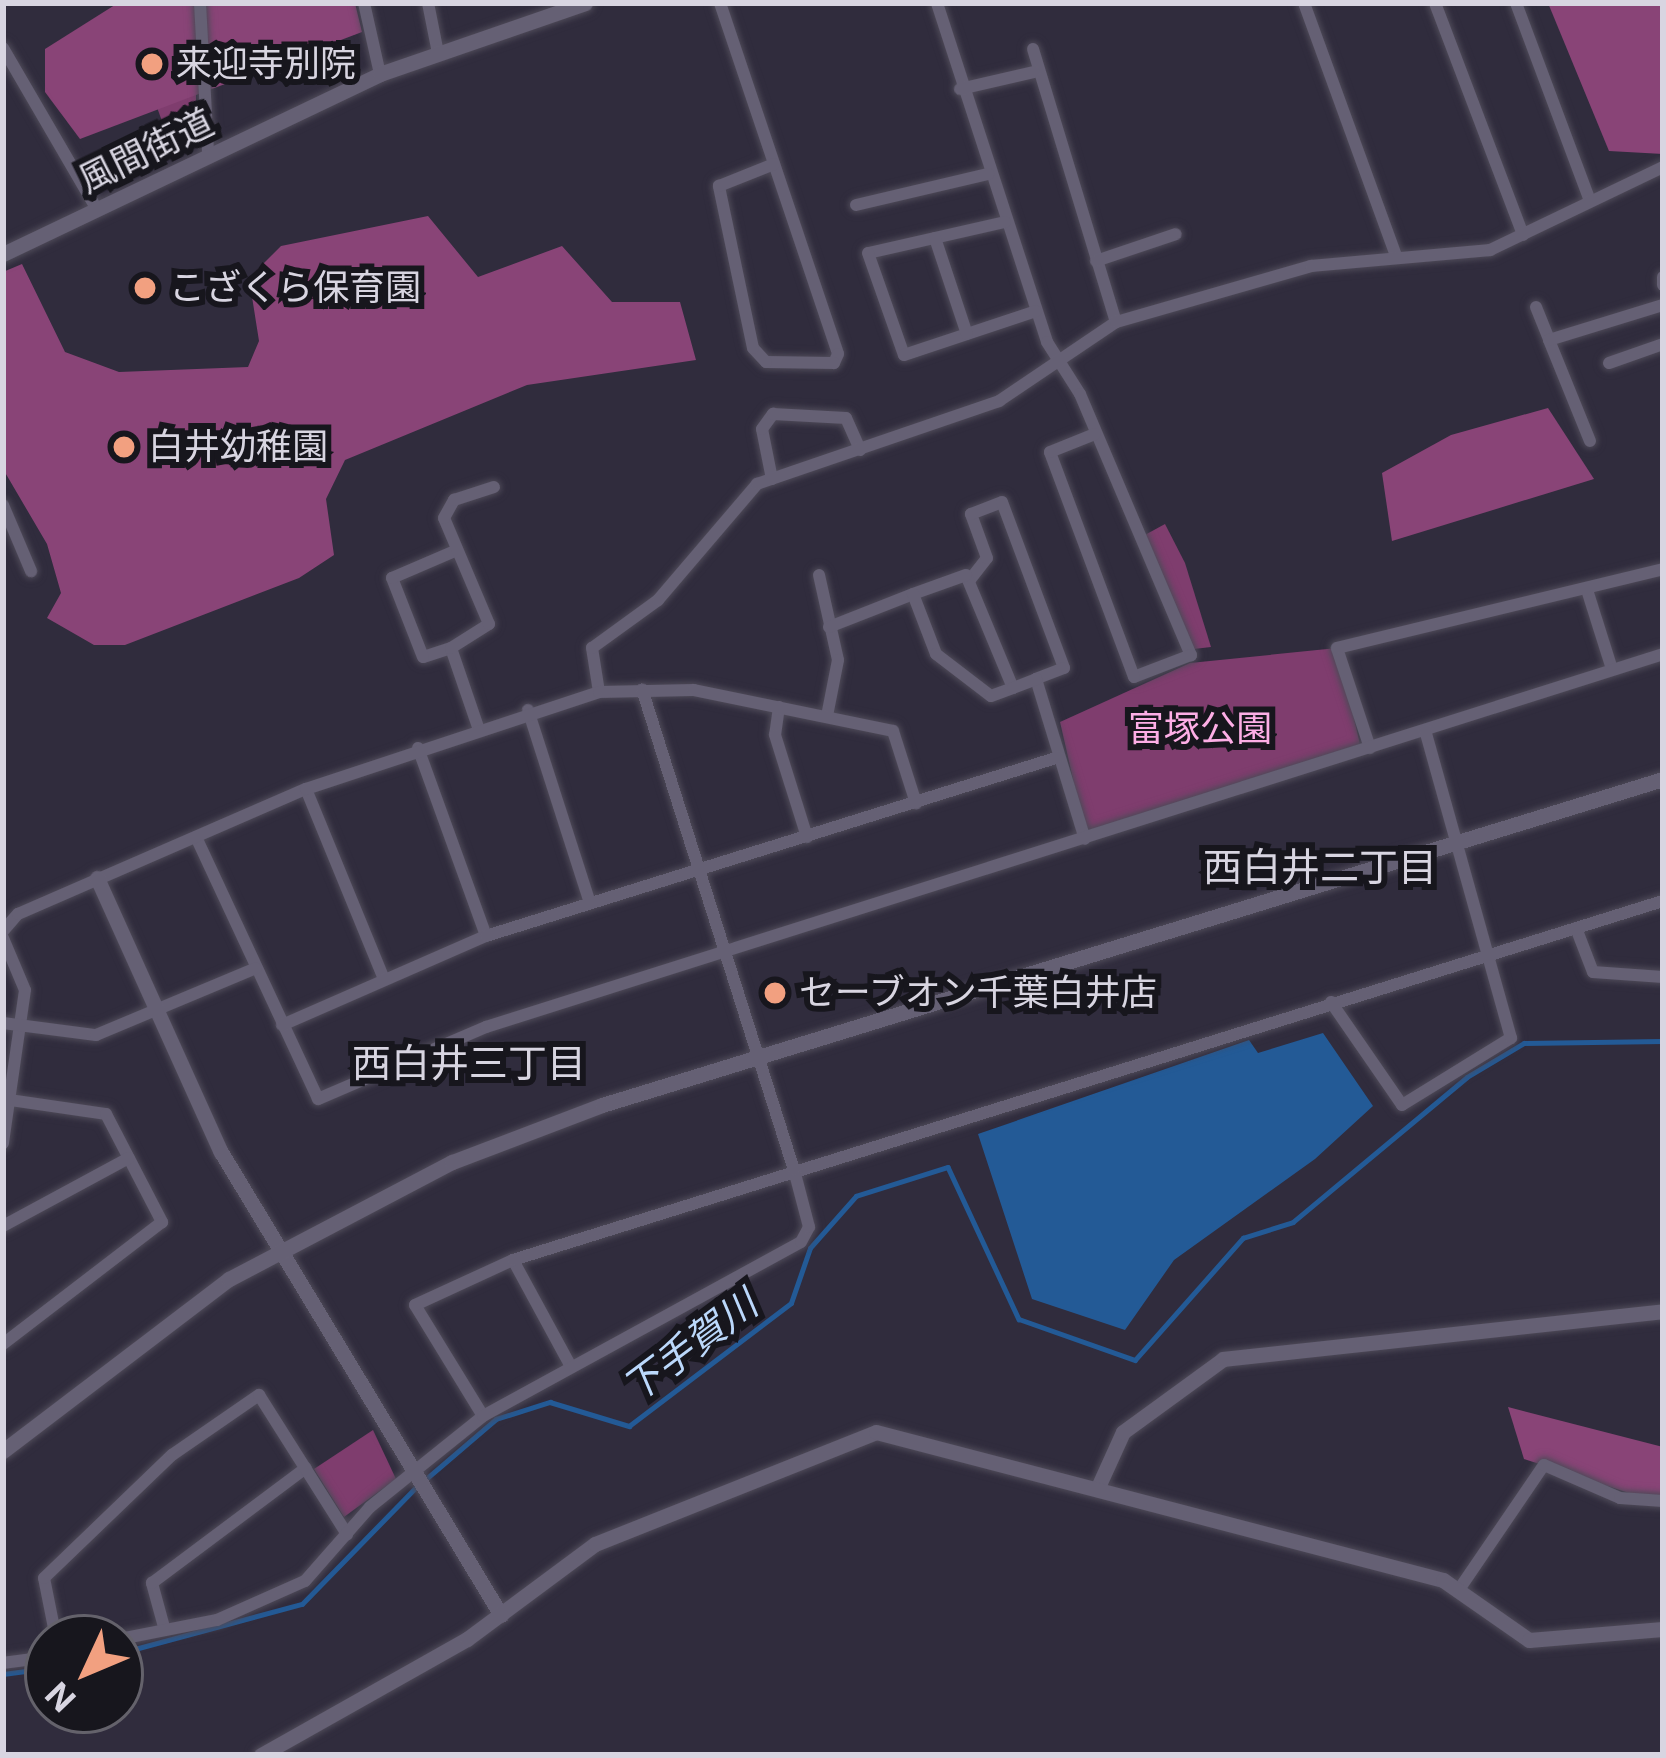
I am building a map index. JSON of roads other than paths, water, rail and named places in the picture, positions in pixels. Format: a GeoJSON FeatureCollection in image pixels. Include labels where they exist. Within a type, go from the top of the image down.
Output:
{"type":"FeatureCollection","features":[{"type":"Feature","properties":{"kind":"street"},"geometry":{"type":"LineString","coordinates":[[200,3],[208,153]]}},
{"type":"Feature","properties":{"kind":"street"},"geometry":{"type":"LineString","coordinates":[[364,3],[380,74]]}},
{"type":"Feature","properties":{"kind":"street"},"geometry":{"type":"LineString","coordinates":[[428,3],[438,53]]}},
{"type":"Feature","properties":{"kind":"street","name":"風間街道"},"geometry":{"type":"LineString","coordinates":[[3,254],[380,74],[585,3]]}},
{"type":"Feature","properties":{"kind":"street"},"geometry":{"type":"LineString","coordinates":[[720,3],[838,354],[834,363],[766,362],[753,348],[719,186],[774,164]]}},
{"type":"Feature","properties":{"kind":"street"},"geometry":{"type":"LineString","coordinates":[[937,3],[960,89],[1036,311],[1095,434],[1191,656],[1134,676],[1050,452],[1095,434]]}},
{"type":"Feature","properties":{"kind":"street"},"geometry":{"type":"LineString","coordinates":[[1304,3],[1397,258]]}},
{"type":"Feature","properties":{"kind":"street"},"geometry":{"type":"LineString","coordinates":[[1435,3],[1523,235]]}},
{"type":"Feature","properties":{"kind":"street"},"geometry":{"type":"LineString","coordinates":[[1516,3],[1590,201]]}},
{"type":"Feature","properties":{"kind":"street"},"geometry":{"type":"LineString","coordinates":[[3,48],[96,208]]}},
{"type":"Feature","properties":{"kind":"street"},"geometry":{"type":"LineString","coordinates":[[1033,49],[1034,72],[1116,322]]}},
{"type":"Feature","properties":{"kind":"street"},"geometry":{"type":"LineString","coordinates":[[960,89],[1034,72]]}},
{"type":"Feature","properties":{"kind":"street"},"geometry":{"type":"LineString","coordinates":[[598,692],[592,648],[668,590],[744,490],[860,450],[1063,367],[1116,322],[1288,270],[1471,255],[1663,167]]}},
{"type":"Feature","properties":{"kind":"street"},"geometry":{"type":"LineString","coordinates":[[856,205],[988,174]]}},
{"type":"Feature","properties":{"kind":"street"},"geometry":{"type":"LineString","coordinates":[[1005,223],[868,253],[904,355],[1036,311]]}},
{"type":"Feature","properties":{"kind":"street"},"geometry":{"type":"LineString","coordinates":[[1096,261],[1176,234]]}},
{"type":"Feature","properties":{"kind":"street"},"geometry":{"type":"LineString","coordinates":[[935,238],[967,334]]}},
{"type":"Feature","properties":{"kind":"street"},"geometry":{"type":"LineString","coordinates":[[1550,340],[1663,305]]}},
{"type":"Feature","properties":{"kind":"street"},"geometry":{"type":"LineString","coordinates":[[1536,307],[1590,441]]}},
{"type":"Feature","properties":{"kind":"street"},"geometry":{"type":"LineString","coordinates":[[1609,362],[1663,344]]}},
{"type":"Feature","properties":{"kind":"street"},"geometry":{"type":"LineString","coordinates":[[772,479],[762,429],[772,414],[846,418],[860,450]]}},
{"type":"Feature","properties":{"kind":"street"},"geometry":{"type":"LineString","coordinates":[[455,551],[392,578],[423,657],[451,648],[489,624],[443,518],[454,500],[494,487]]}},
{"type":"Feature","properties":{"kind":"street"},"geometry":{"type":"LineString","coordinates":[[829,627],[913,594],[969,581],[987,559],[970,514],[1002,502],[1064,668],[991,696],[936,654],[913,594]]}},
{"type":"Feature","properties":{"kind":"street"},"geometry":{"type":"LineString","coordinates":[[3,505],[32,571]]}},
{"type":"Feature","properties":{"kind":"street"},"geometry":{"type":"LineString","coordinates":[[1370,748],[1337,648],[1588,593],[1663,569]]}},
{"type":"Feature","properties":{"kind":"street"},"geometry":{"type":"LineString","coordinates":[[819,575],[838,660],[826,716]]}},
{"type":"Feature","properties":{"kind":"street"},"geometry":{"type":"LineString","coordinates":[[969,581],[1013,688]]}},
{"type":"Feature","properties":{"kind":"street"},"geometry":{"type":"LineString","coordinates":[[1588,593],[1612,669]]}},
{"type":"Feature","properties":{"kind":"street"},"geometry":{"type":"LineString","coordinates":[[451,648],[478,727]]}},
{"type":"Feature","properties":{"kind":"street"},"geometry":{"type":"LineString","coordinates":[[196,837],[318,1099],[486,1027],[1663,654]]}},
{"type":"Feature","properties":{"kind":"street"},"geometry":{"type":"LineString","coordinates":[[1036,679],[1085,839]]}},
{"type":"Feature","properties":{"kind":"street"},"geometry":{"type":"LineString","coordinates":[[144,1632],[217,1620],[305,1581],[347,1534],[483,1415],[801,1242],[809,1227],[642,689]]}},
{"type":"Feature","properties":{"kind":"street"},"geometry":{"type":"LineString","coordinates":[[3,1143],[24,1026],[22,971],[3,934],[97,878],[306,789],[528,710],[598,692],[642,689],[779,707],[893,731],[916,803]]}},
{"type":"Feature","properties":{"kind":"street"},"geometry":{"type":"LineString","coordinates":[[779,707],[775,735],[807,837]]}},
{"type":"Feature","properties":{"kind":"street"},"geometry":{"type":"LineString","coordinates":[[528,710],[590,903]]}},
{"type":"Feature","properties":{"kind":"street"},"geometry":{"type":"LineString","coordinates":[[1331,1001],[1402,1105],[1511,1038],[1492,948],[1425,731]]}},
{"type":"Feature","properties":{"kind":"street"},"geometry":{"type":"LineString","coordinates":[[418,748],[486,936]]}},
{"type":"Feature","properties":{"kind":"street"},"geometry":{"type":"LineString","coordinates":[[283,1024],[383,976],[486,936],[1059,757]]}},
{"type":"Feature","properties":{"kind":"street"},"geometry":{"type":"LineString","coordinates":[[3,1450],[133,1344],[276,1249],[452,1162],[759,1059],[1663,779]]}},
{"type":"Feature","properties":{"kind":"street"},"geometry":{"type":"LineString","coordinates":[[306,789],[383,976]]}},
{"type":"Feature","properties":{"kind":"street"},"geometry":{"type":"LineString","coordinates":[[97,878],[156,1013],[276,1249],[501,1615]]}},
{"type":"Feature","properties":{"kind":"street"},"geometry":{"type":"LineString","coordinates":[[483,1415],[415,1305],[513,1260],[1492,948],[1663,901]]}},
{"type":"Feature","properties":{"kind":"street"},"geometry":{"type":"LineString","coordinates":[[1576,928],[1593,972],[1663,977]]}},
{"type":"Feature","properties":{"kind":"street"},"geometry":{"type":"LineString","coordinates":[[3,1023],[96,1035],[256,968]]}},
{"type":"Feature","properties":{"kind":"street"},"geometry":{"type":"LineString","coordinates":[[3,1344],[162,1222],[106,1114],[9,1100]]}},
{"type":"Feature","properties":{"kind":"street"},"geometry":{"type":"LineString","coordinates":[[3,1226],[129,1158]]}},
{"type":"Feature","properties":{"kind":"street"},"geometry":{"type":"LineString","coordinates":[[513,1260],[572,1367]]}},
{"type":"Feature","properties":{"kind":"street"},"geometry":{"type":"LineString","coordinates":[[1098,1487],[1123,1432],[1222,1359],[1663,1311]]}},
{"type":"Feature","properties":{"kind":"street"},"geometry":{"type":"LineString","coordinates":[[51,1614],[44,1578],[172,1455],[259,1395],[347,1534]]}},
{"type":"Feature","properties":{"kind":"street"},"geometry":{"type":"LineString","coordinates":[[261,1755],[501,1615],[595,1544],[856,1434],[921,1438],[1460,1588],[1529,1640],[1663,1629]]}},
{"type":"Feature","properties":{"kind":"street"},"geometry":{"type":"LineString","coordinates":[[1460,1588],[1544,1465],[1620,1498],[1663,1502]]}},
{"type":"Feature","properties":{"kind":"street"},"geometry":{"type":"LineString","coordinates":[[164,1627],[152,1583],[306,1468]]}},
{"type":"Feature","properties":{"kind":"water"},"geometry":{"type":"Polygon","coordinates":[[[1323,1033],[1373,1106],[1315,1159],[1174,1260],[1125,1330],[1032,1299],[978,1134],[1249,1040],[1258,1053],[1323,1033]]]}},
{"type":"Feature","properties":{"kind":"waterway","name":"下手賀川"},"geometry":{"type":"LineString","coordinates":[[426,1479],[496,1419],[550,1402],[629,1426],[791,1303],[810,1248],[856,1196],[948,1167],[1019,1319],[1135,1360],[1243,1238],[1293,1222],[1467,1077],[1524,1043],[1663,1041]]}},
{"type":"Feature","properties":{"kind":"waterway","name":"下手賀川"},"geometry":{"type":"LineString","coordinates":[[144,1647],[302,1604],[417,1486]]}},
{"type":"Feature","properties":{"kind":"waterway","name":"下手賀川"},"geometry":{"type":"LineString","coordinates":[[3,1674],[24,1671]]}},
{"type":"Feature","properties":{"kind":"place","name":"来迎寺別院"},"geometry":{"type":"Point","coordinates":[152,64]}},
{"type":"Feature","properties":{"kind":"place","name":"こざくら保育園"},"geometry":{"type":"Point","coordinates":[145,288]}},
{"type":"Feature","properties":{"kind":"place","name":"白井幼稚園"},"geometry":{"type":"Point","coordinates":[124,447]}},
{"type":"Feature","properties":{"kind":"place","name":"セーブオン千葉白井店"},"geometry":{"type":"Point","coordinates":[775,993]}},
{"type":"Feature","properties":{"kind":"district","name":"西白井二丁目"},"geometry":{"type":"Point","coordinates":[1320,867]}},
{"type":"Feature","properties":{"kind":"district","name":"西白井三丁目"},"geometry":{"type":"Point","coordinates":[469,1063]}},
{"type":"Feature","properties":{"kind":"park label","name":"富塚公園"},"geometry":{"type":"Point","coordinates":[1200,729]}}]}
